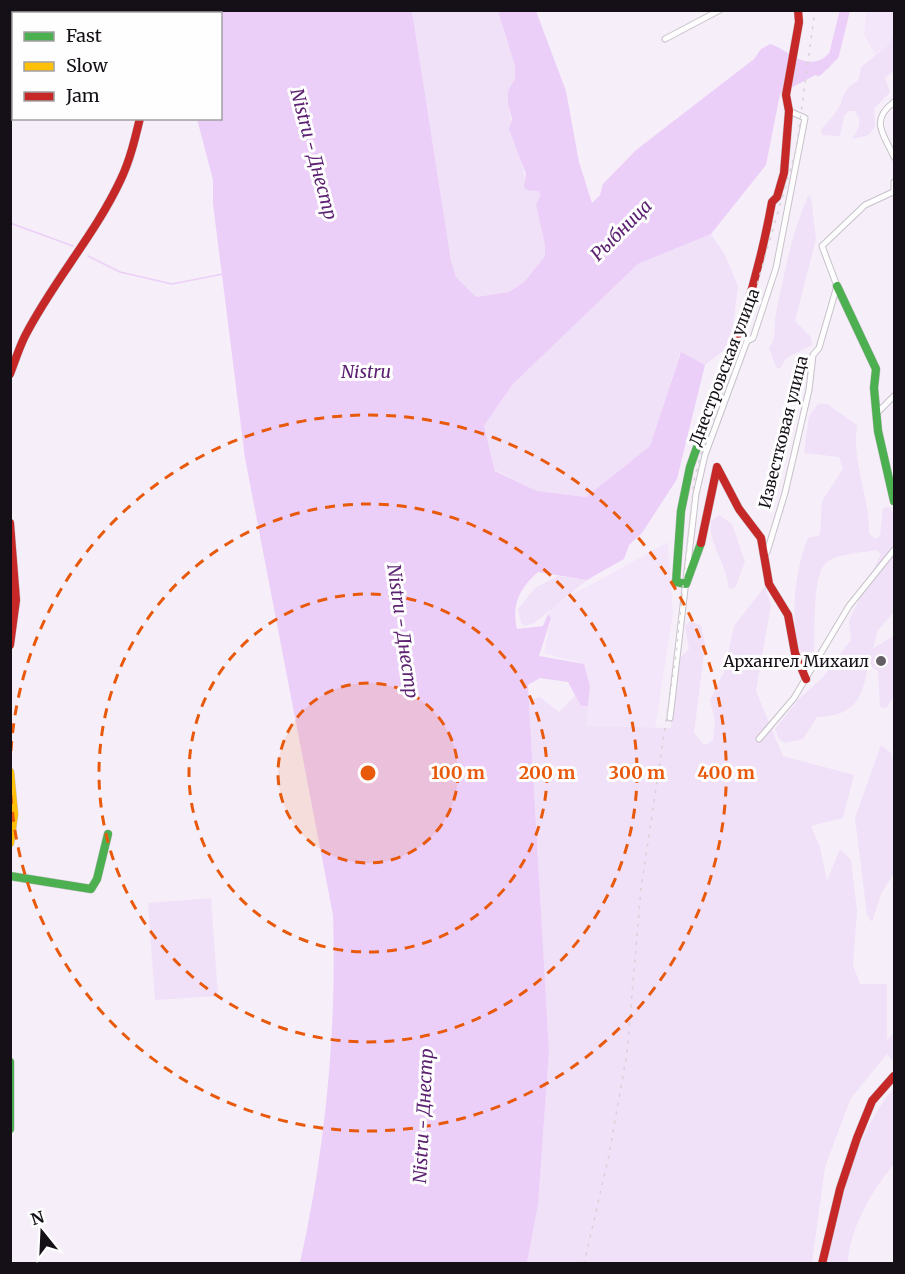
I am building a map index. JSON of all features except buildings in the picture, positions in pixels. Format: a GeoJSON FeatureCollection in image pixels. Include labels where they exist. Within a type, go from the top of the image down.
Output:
{"type":"FeatureCollection","features":[{"type":"Feature","properties":{"kind":"street"},"geometry":{"type":"LineString","coordinates":[[665,39],[720,10]]}},
{"type":"Feature","properties":{"kind":"street","name":"Днестровская улица"},"geometry":{"type":"LineString","coordinates":[[686,584],[676,582],[681,511],[690,467],[707,412],[736,340],[764,246],[772,202],[777,197],[784,173],[789,111],[786,94],[799,22],[798,10]]}},
{"type":"Feature","properties":{"kind":"street"},"geometry":{"type":"LineString","coordinates":[[894,102],[884,110],[880,119],[880,130],[894,157]]}},
{"type":"Feature","properties":{"kind":"street","name":"Днестровская улица"},"geometry":{"type":"LineString","coordinates":[[670,718],[693,516],[705,455],[747,341],[753,338],[776,268],[805,118],[789,111]]}},
{"type":"Feature","properties":{"kind":"street"},"geometry":{"type":"LineString","coordinates":[[10,375],[25,336],[125,175],[140,120]]}},
{"type":"Feature","properties":{"kind":"street"},"geometry":{"type":"LineString","coordinates":[[894,182],[894,192],[865,205],[822,246],[837,286],[846,297],[876,367],[874,385],[876,414],[884,473],[894,501]]}},
{"type":"Feature","properties":{"kind":"street","name":"Известковая улица"},"geometry":{"type":"LineString","coordinates":[[763,554],[767,552],[785,493],[809,390],[813,356],[819,348],[837,286]]}},
{"type":"Feature","properties":{"kind":"street"},"geometry":{"type":"LineString","coordinates":[[876,414],[894,396]]}},
{"type":"Feature","properties":{"kind":"street","name":"Известковая улица"},"geometry":{"type":"LineString","coordinates":[[686,584],[702,541],[717,467],[740,509],[761,538],[769,584],[788,615],[795,653],[806,679]]}},
{"type":"Feature","properties":{"kind":"street"},"geometry":{"type":"LineString","coordinates":[[10,522],[16,600],[10,645]]}},
{"type":"Feature","properties":{"kind":"street"},"geometry":{"type":"LineString","coordinates":[[759,740],[806,679],[849,606],[894,550]]}},
{"type":"Feature","properties":{"kind":"street"},"geometry":{"type":"LineString","coordinates":[[10,772],[14,814],[10,843]]}},
{"type":"Feature","properties":{"kind":"street"},"geometry":{"type":"LineString","coordinates":[[10,876],[54,880],[91,889],[97,879],[108,834]]}},
{"type":"Feature","properties":{"kind":"street"},"geometry":{"type":"LineString","coordinates":[[10,1062],[10,1130]]}},
{"type":"Feature","properties":{"kind":"street"},"geometry":{"type":"LineString","coordinates":[[822,1263],[840,1189],[857,1138],[872,1101],[894,1076]]}},
{"type":"Feature","properties":{"kind":"shaded area"},"geometry":{"type":"Polygon","coordinates":[[[412,11],[498,11],[510,44],[516,70],[508,97],[510,115],[527,190],[539,190],[540,196],[536,205],[545,245],[545,256],[524,282],[509,292],[476,297],[456,277],[451,261],[412,11]]]}},
{"type":"Feature","properties":{"kind":"shaded area"},"geometry":{"type":"Polygon","coordinates":[[[866,11],[894,11],[894,34],[887,46],[875,54],[864,35],[866,11]]]}},
{"type":"Feature","properties":{"kind":"shaded area"},"geometry":{"type":"Polygon","coordinates":[[[894,34],[894,71],[885,78],[890,92],[874,109],[875,127],[869,135],[852,139],[859,122],[855,111],[849,111],[844,116],[840,136],[822,135],[821,130],[837,110],[850,86],[858,81],[861,67],[887,46],[894,34]]]}},
{"type":"Feature","properties":{"kind":"shaded area"},"geometry":{"type":"Polygon","coordinates":[[[808,196],[811,197],[816,239],[795,321],[811,337],[812,345],[786,358],[780,369],[776,367],[769,348],[774,336],[776,313],[789,253],[808,196]]]}},
{"type":"Feature","properties":{"kind":"shaded area"},"geometry":{"type":"Polygon","coordinates":[[[711,234],[725,255],[738,286],[732,335],[723,351],[705,365],[680,353],[650,446],[586,497],[537,491],[495,470],[484,426],[512,385],[638,264],[711,234]]]}},
{"type":"Feature","properties":{"kind":"shaded area"},"geometry":{"type":"Polygon","coordinates":[[[818,404],[827,404],[857,425],[858,466],[867,506],[869,533],[875,539],[880,536],[883,508],[889,507],[894,514],[894,612],[878,630],[873,648],[894,636],[894,691],[893,698],[886,708],[880,707],[878,671],[868,665],[859,696],[848,709],[830,716],[817,717],[803,739],[785,743],[779,739],[775,729],[798,700],[823,677],[851,640],[849,621],[881,554],[876,550],[850,554],[826,563],[821,571],[816,595],[813,660],[806,664],[796,635],[795,601],[799,567],[808,538],[820,535],[822,501],[843,469],[839,457],[804,453],[809,416],[818,404]]]}},
{"type":"Feature","properties":{"kind":"shaded area"},"geometry":{"type":"Polygon","coordinates":[[[719,515],[732,524],[745,562],[735,588],[729,589],[725,571],[712,538],[711,521],[719,515]]]}},
{"type":"Feature","properties":{"kind":"shaded area"},"geometry":{"type":"Polygon","coordinates":[[[668,542],[673,613],[655,729],[586,726],[590,686],[584,664],[544,653],[551,619],[548,614],[552,607],[572,595],[668,542]]]}},
{"type":"Feature","properties":{"kind":"shaded area"},"geometry":{"type":"Polygon","coordinates":[[[558,576],[587,580],[534,623],[525,626],[521,623],[518,609],[535,588],[558,576]]]}},
{"type":"Feature","properties":{"kind":"shaded area"},"geometry":{"type":"Polygon","coordinates":[[[765,586],[771,605],[756,691],[783,756],[854,775],[843,818],[811,826],[820,847],[827,881],[840,849],[851,860],[857,911],[853,965],[860,984],[887,984],[887,1040],[894,1033],[894,1059],[893,1061],[887,1054],[851,1098],[825,1167],[812,1263],[527,1264],[538,1205],[549,1051],[529,701],[540,697],[559,712],[576,695],[581,706],[588,706],[586,726],[671,728],[679,659],[689,649],[685,626],[690,621],[701,625],[705,645],[694,733],[703,744],[707,744],[713,740],[715,721],[710,700],[724,672],[734,626],[765,586]]]}},
{"type":"Feature","properties":{"kind":"shaded area"},"geometry":{"type":"Polygon","coordinates":[[[881,745],[891,753],[894,765],[894,873],[881,894],[872,922],[867,915],[855,818],[881,745]]]}},
{"type":"Feature","properties":{"kind":"shaded area"},"geometry":{"type":"Polygon","coordinates":[[[211,898],[218,996],[155,1000],[148,903],[211,898]]]}},
{"type":"Feature","properties":{"kind":"shaded area"},"geometry":{"type":"Polygon","coordinates":[[[894,1088],[894,1164],[878,1185],[857,1223],[849,1250],[848,1263],[826,1264],[843,1194],[858,1149],[868,1127],[894,1088]]]}},
{"type":"Feature","properties":{"kind":"water","name":"Nistru"},"geometry":{"type":"Polygon","coordinates":[[[412,11],[451,261],[456,277],[476,297],[509,292],[524,282],[545,256],[545,245],[536,205],[540,196],[539,191],[527,190],[524,187],[526,174],[509,129],[512,119],[508,105],[508,91],[515,79],[515,65],[498,11],[536,11],[566,91],[579,162],[592,203],[600,195],[603,184],[636,150],[754,59],[761,49],[770,44],[796,58],[809,62],[824,58],[830,67],[780,94],[766,165],[711,234],[638,264],[512,385],[484,426],[495,471],[537,491],[586,497],[650,446],[681,352],[705,365],[677,479],[642,533],[629,545],[624,559],[587,580],[538,572],[526,584],[516,604],[517,629],[543,626],[548,614],[551,618],[539,656],[584,664],[590,686],[588,706],[581,706],[568,682],[540,678],[528,685],[549,1051],[538,1205],[527,1263],[300,1263],[316,1177],[327,1090],[333,1003],[333,915],[245,458],[213,204],[213,180],[197,120],[222,120],[222,12],[168,12],[412,11]]]}},
{"type":"Feature","properties":{"kind":"waterway","name":"Рыбница"},"geometry":{"type":"LineString","coordinates":[[818,71],[834,55],[845,10]]}},
{"type":"Feature","properties":{"kind":"waterway"},"geometry":{"type":"LineString","coordinates":[[10,223],[73,246]]}},
{"type":"Feature","properties":{"kind":"waterway"},"geometry":{"type":"LineString","coordinates":[[88,256],[120,272],[172,284],[223,274]]}},
{"type":"Feature","properties":{"kind":"railway"},"geometry":{"type":"LineString","coordinates":[[584,1264],[609,1155],[627,1053],[641,889],[676,654],[694,480],[704,443],[738,350],[796,150],[815,10]]}},
{"type":"Feature","properties":{"kind":"traffic: fast"},"geometry":{"type":"LineString","coordinates":[[837,286],[876,369],[874,388],[878,431],[894,501]]}},
{"type":"Feature","properties":{"kind":"traffic: fast"},"geometry":{"type":"LineString","coordinates":[[701,543],[686,584],[676,582],[681,511],[690,467],[722,376]]}},
{"type":"Feature","properties":{"kind":"traffic: fast"},"geometry":{"type":"LineString","coordinates":[[10,876],[91,889],[97,879],[108,834]]}},
{"type":"Feature","properties":{"kind":"traffic: fast"},"geometry":{"type":"LineString","coordinates":[[10,1062],[10,1129]]}},
{"type":"Feature","properties":{"kind":"traffic: slow"},"geometry":{"type":"LineString","coordinates":[[10,772],[14,814],[10,843]]}},
{"type":"Feature","properties":{"kind":"traffic: jam"},"geometry":{"type":"LineString","coordinates":[[722,376],[745,312],[763,247],[772,202],[777,197],[784,173],[789,111],[786,95],[799,22],[798,10]]}},
{"type":"Feature","properties":{"kind":"traffic: jam"},"geometry":{"type":"LineString","coordinates":[[10,374],[36,316],[111,200],[127,164],[140,120]]}},
{"type":"Feature","properties":{"kind":"traffic: jam"},"geometry":{"type":"LineString","coordinates":[[701,543],[717,467],[739,509],[761,538],[769,584],[788,615],[795,653],[806,679]]}},
{"type":"Feature","properties":{"kind":"traffic: jam"},"geometry":{"type":"LineString","coordinates":[[10,523],[16,600],[10,645]]}},
{"type":"Feature","properties":{"kind":"traffic: jam"},"geometry":{"type":"LineString","coordinates":[[822,1264],[840,1189],[857,1138],[872,1101],[894,1076]]}},
{"type":"Feature","properties":{"kind":"place","name":"Архангел Михаил"},"geometry":{"type":"Point","coordinates":[881,661]}},
{"type":"Feature","properties":{"kind":"water label","name":"Nistru - Днестр"},"geometry":{"type":"Point","coordinates":[314,154]}},
{"type":"Feature","properties":{"kind":"water label","name":"Nistru - Днестр"},"geometry":{"type":"Point","coordinates":[403,631]}},
{"type":"Feature","properties":{"kind":"water label","name":"Nistru - Днестр"},"geometry":{"type":"Point","coordinates":[423,1116]}}]}
